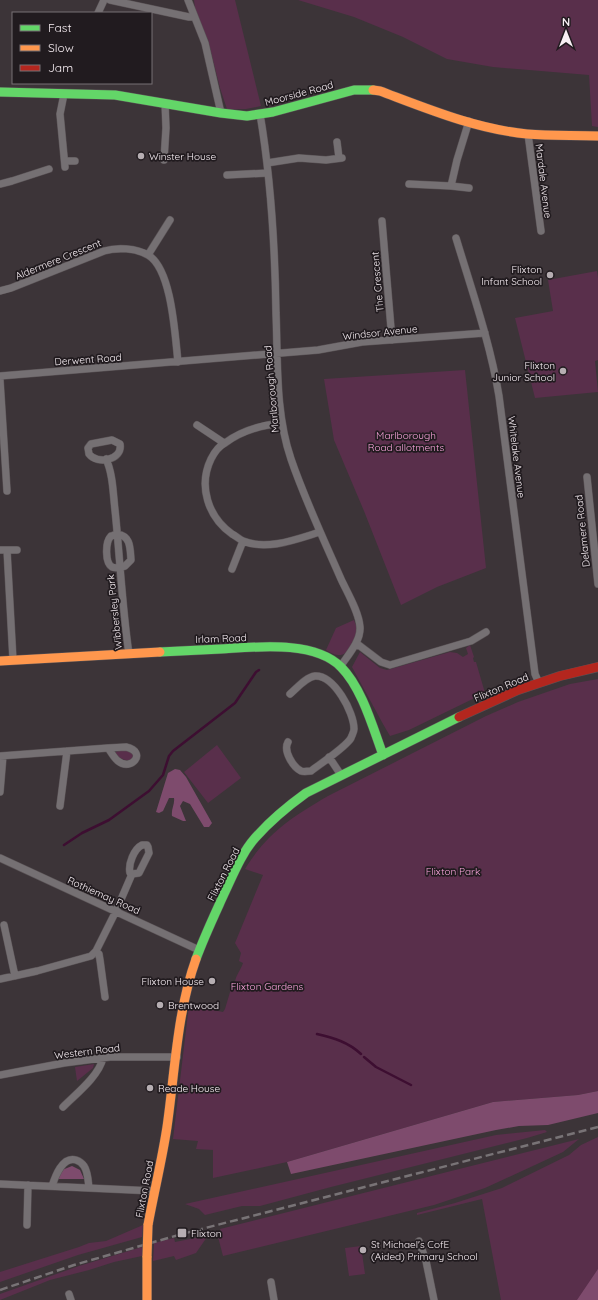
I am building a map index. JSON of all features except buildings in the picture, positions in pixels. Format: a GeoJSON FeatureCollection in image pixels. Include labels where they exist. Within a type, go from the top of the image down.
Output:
{"type":"FeatureCollection","features":[{"type":"Feature","properties":{"kind":"street"},"geometry":{"type":"LineString","coordinates":[[98,12],[104,0]]}},
{"type":"Feature","properties":{"kind":"street"},"geometry":{"type":"LineString","coordinates":[[110,0],[189,17],[194,16]]}},
{"type":"Feature","properties":{"kind":"street"},"geometry":{"type":"LineString","coordinates":[[188,0],[205,43],[221,113]]}},
{"type":"Feature","properties":{"kind":"street","name":"Moorside Road"},"geometry":{"type":"LineString","coordinates":[[0,92],[93,94],[116,96],[247,116],[354,90],[369,89],[380,91],[442,114],[502,130],[528,134],[598,136]]}},
{"type":"Feature","properties":{"kind":"street"},"geometry":{"type":"LineString","coordinates":[[64,94],[60,114],[65,164],[75,160]]}},
{"type":"Feature","properties":{"kind":"street"},"geometry":{"type":"LineString","coordinates":[[164,160],[166,128],[165,103]]}},
{"type":"Feature","properties":{"kind":"street","name":"Marlborough Road"},"geometry":{"type":"LineString","coordinates":[[260,114],[265,140],[268,173],[274,251],[277,353],[282,423],[286,445],[320,532],[359,621],[359,634],[356,643],[340,666]]}},
{"type":"Feature","properties":{"kind":"street"},"geometry":{"type":"LineString","coordinates":[[451,186],[469,121]]}},
{"type":"Feature","properties":{"kind":"street","name":"Mardale Avenue"},"geometry":{"type":"LineString","coordinates":[[528,134],[540,231]]}},
{"type":"Feature","properties":{"kind":"street"},"geometry":{"type":"LineString","coordinates":[[267,163],[299,158],[326,160],[341,158],[337,142]]}},
{"type":"Feature","properties":{"kind":"street"},"geometry":{"type":"LineString","coordinates":[[0,184],[12,182],[49,169]]}},
{"type":"Feature","properties":{"kind":"street"},"geometry":{"type":"LineString","coordinates":[[227,175],[268,173]]}},
{"type":"Feature","properties":{"kind":"street"},"geometry":{"type":"LineString","coordinates":[[409,184],[469,188]]}},
{"type":"Feature","properties":{"kind":"street"},"geometry":{"type":"LineString","coordinates":[[170,220],[148,255],[159,267],[167,286],[178,362]]}},
{"type":"Feature","properties":{"kind":"street","name":"The Crescent"},"geometry":{"type":"LineString","coordinates":[[382,221],[392,340]]}},
{"type":"Feature","properties":{"kind":"street","name":"Whitelake Avenue"},"geometry":{"type":"LineString","coordinates":[[456,238],[493,363],[499,396],[535,674],[539,683]]}},
{"type":"Feature","properties":{"kind":"street","name":"Aldermere Crescent"},"geometry":{"type":"LineString","coordinates":[[0,291],[113,248],[132,250],[148,255]]}},
{"type":"Feature","properties":{"kind":"street","name":"Windsor Avenue"},"geometry":{"type":"LineString","coordinates":[[178,362],[318,350],[362,342],[485,332]]}},
{"type":"Feature","properties":{"kind":"street","name":"Derwent Road"},"geometry":{"type":"LineString","coordinates":[[0,376],[178,362]]}},
{"type":"Feature","properties":{"kind":"street"},"geometry":{"type":"LineString","coordinates":[[0,380],[3,463],[7,491]]}},
{"type":"Feature","properties":{"kind":"street"},"geometry":{"type":"LineString","coordinates":[[282,423],[271,424],[247,431],[224,443],[213,456],[208,466],[205,480],[206,496],[214,516],[221,525],[243,541],[265,544],[275,543],[290,541],[320,532]]}},
{"type":"Feature","properties":{"kind":"street"},"geometry":{"type":"LineString","coordinates":[[197,425],[224,443]]}},
{"type":"Feature","properties":{"kind":"street","name":"Wibbersley Park"},"geometry":{"type":"LineString","coordinates":[[106,459],[110,467],[125,628],[129,654]]}},
{"type":"Feature","properties":{"kind":"street","name":"Delamere Road"},"geometry":{"type":"LineString","coordinates":[[587,477],[598,584]]}},
{"type":"Feature","properties":{"kind":"street","name":"Wibbersley Park"},"geometry":{"type":"LineString","coordinates":[[117,534],[124,535],[127,538],[131,556],[129,563],[120,568],[111,566],[108,560],[108,541],[112,536],[117,534]]}},
{"type":"Feature","properties":{"kind":"street"},"geometry":{"type":"LineString","coordinates":[[232,569],[243,541]]}},
{"type":"Feature","properties":{"kind":"street"},"geometry":{"type":"LineString","coordinates":[[13,660],[3,550],[17,550]]}},
{"type":"Feature","properties":{"kind":"street"},"geometry":{"type":"LineString","coordinates":[[356,643],[380,662],[390,666],[471,641],[486,632]]}},
{"type":"Feature","properties":{"kind":"street","name":"Irlam Road"},"geometry":{"type":"LineString","coordinates":[[0,661],[240,648],[288,648],[308,651],[340,666],[347,673],[358,693],[384,754]]}},
{"type":"Feature","properties":{"kind":"street","name":"Flixton Road"},"geometry":{"type":"LineString","coordinates":[[147,1300],[148,1225],[167,1128],[187,993],[199,950],[234,873],[247,849],[255,838],[285,808],[306,793],[499,698],[560,676],[598,667]]}},
{"type":"Feature","properties":{"kind":"street"},"geometry":{"type":"LineString","coordinates":[[288,742],[286,746],[287,755],[299,770],[303,772],[311,770],[330,757],[350,740],[354,730],[349,711],[337,688],[325,678],[313,676],[290,694]]}},
{"type":"Feature","properties":{"kind":"street"},"geometry":{"type":"LineString","coordinates":[[0,792],[1,756],[108,748]]}},
{"type":"Feature","properties":{"kind":"street"},"geometry":{"type":"LineString","coordinates":[[60,806],[67,751]]}},
{"type":"Feature","properties":{"kind":"street"},"geometry":{"type":"LineString","coordinates":[[330,757],[341,775]]}},
{"type":"Feature","properties":{"kind":"street","name":"Rothiemay Road"},"geometry":{"type":"LineString","coordinates":[[0,858],[199,950]]}},
{"type":"Feature","properties":{"kind":"street"},"geometry":{"type":"LineString","coordinates":[[0,979],[91,956],[96,951],[116,911],[132,874]]}},
{"type":"Feature","properties":{"kind":"street"},"geometry":{"type":"LineString","coordinates":[[4,925],[15,976]]}},
{"type":"Feature","properties":{"kind":"street"},"geometry":{"type":"LineString","coordinates":[[96,951],[99,954],[105,997]]}},
{"type":"Feature","properties":{"kind":"street","name":"Western Road"},"geometry":{"type":"LineString","coordinates":[[0,1076],[37,1068],[103,1058],[177,1057]]}},
{"type":"Feature","properties":{"kind":"street"},"geometry":{"type":"LineString","coordinates":[[63,1107],[94,1075],[101,1065],[103,1058]]}},
{"type":"Feature","properties":{"kind":"street"},"geometry":{"type":"LineString","coordinates":[[52,1186],[56,1175],[65,1163],[72,1160],[77,1160],[84,1166],[89,1188]]}},
{"type":"Feature","properties":{"kind":"street"},"geometry":{"type":"LineString","coordinates":[[0,1184],[154,1191]]}},
{"type":"Feature","properties":{"kind":"street"},"geometry":{"type":"LineString","coordinates":[[27,1225],[28,1185]]}},
{"type":"Feature","properties":{"kind":"street"},"geometry":{"type":"LineString","coordinates":[[419,1242],[426,1261],[434,1300]]}},
{"type":"Feature","properties":{"kind":"street"},"geometry":{"type":"LineString","coordinates":[[271,1282],[274,1300]]}},
{"type":"Feature","properties":{"kind":"green space"},"geometry":{"type":"Polygon","coordinates":[[[194,0],[235,0],[261,106],[246,109],[227,109],[208,40],[196,16],[194,0]]]}},
{"type":"Feature","properties":{"kind":"green space"},"geometry":{"type":"Polygon","coordinates":[[[298,0],[598,0],[598,127],[592,126],[589,75],[493,67],[447,59],[403,37],[354,17],[298,0]]]}},
{"type":"Feature","properties":{"kind":"green space"},"geometry":{"type":"Polygon","coordinates":[[[597,271],[598,360],[595,361],[598,392],[535,398],[515,318],[553,311],[548,280],[597,271]]]}},
{"type":"Feature","properties":{"kind":"green space","name":"Marlborough Road allotments"},"geometry":{"type":"Polygon","coordinates":[[[465,370],[486,568],[437,587],[401,605],[334,440],[324,379],[465,370]]]}},
{"type":"Feature","properties":{"kind":"green space"},"geometry":{"type":"Polygon","coordinates":[[[354,620],[357,628],[357,634],[349,650],[342,655],[338,655],[326,650],[336,628],[354,620]]]}},
{"type":"Feature","properties":{"kind":"green space"},"geometry":{"type":"Polygon","coordinates":[[[470,645],[474,662],[476,662],[485,693],[409,730],[390,736],[352,667],[360,652],[380,668],[387,670],[450,652],[457,653],[463,657],[468,654],[466,648],[470,645]]]}},
{"type":"Feature","properties":{"kind":"green space"},"geometry":{"type":"Polygon","coordinates":[[[598,679],[598,1091],[578,1095],[493,1102],[287,1162],[213,1178],[213,1150],[196,1149],[198,1141],[173,1139],[189,1005],[223,1012],[225,1009],[233,982],[235,983],[243,963],[239,961],[241,953],[235,943],[263,875],[245,869],[253,856],[281,827],[303,811],[328,796],[486,716],[518,702],[570,684],[598,679]]]}},
{"type":"Feature","properties":{"kind":"green space"},"geometry":{"type":"Polygon","coordinates":[[[217,745],[241,778],[208,803],[184,772],[217,745]]]}},
{"type":"Feature","properties":{"kind":"green space"},"geometry":{"type":"Polygon","coordinates":[[[126,749],[132,752],[133,756],[131,760],[122,759],[115,752],[126,749]]]}},
{"type":"Feature","properties":{"kind":"green space"},"geometry":{"type":"Polygon","coordinates":[[[94,1064],[93,1068],[77,1081],[75,1067],[94,1064]]]}},
{"type":"Feature","properties":{"kind":"green space"},"geometry":{"type":"Polygon","coordinates":[[[545,1130],[547,1132],[527,1138],[260,1206],[242,1206],[205,1215],[199,1209],[185,1204],[496,1135],[545,1130]]]}},
{"type":"Feature","properties":{"kind":"green space"},"geometry":{"type":"Polygon","coordinates":[[[598,1137],[598,1300],[501,1300],[482,1199],[417,1215],[417,1213],[502,1188],[569,1155],[581,1145],[598,1137]]]}},
{"type":"Feature","properties":{"kind":"green space"},"geometry":{"type":"Polygon","coordinates":[[[579,1139],[563,1152],[485,1188],[434,1205],[223,1256],[217,1233],[221,1232],[220,1229],[579,1139]]]}},
{"type":"Feature","properties":{"kind":"green space"},"geometry":{"type":"Polygon","coordinates":[[[143,1225],[142,1237],[78,1255],[0,1282],[0,1272],[89,1243],[106,1241],[143,1225]]]}},
{"type":"Feature","properties":{"kind":"green space"},"geometry":{"type":"Polygon","coordinates":[[[205,1236],[207,1237],[196,1253],[176,1260],[174,1256],[153,1261],[154,1243],[174,1238],[175,1242],[205,1236]]]}},
{"type":"Feature","properties":{"kind":"green space"},"geometry":{"type":"Polygon","coordinates":[[[361,1246],[365,1274],[349,1276],[345,1248],[361,1246]]]}},
{"type":"Feature","properties":{"kind":"green space"},"geometry":{"type":"Polygon","coordinates":[[[142,1247],[142,1256],[114,1262],[50,1280],[0,1300],[0,1294],[79,1266],[142,1247]]]}},
{"type":"Feature","properties":{"kind":"shaded area"},"geometry":{"type":"Polygon","coordinates":[[[175,769],[180,770],[186,777],[212,823],[209,827],[204,827],[190,804],[183,801],[180,806],[186,821],[172,816],[174,798],[169,798],[163,811],[159,813],[156,812],[168,773],[175,769]]]}},
{"type":"Feature","properties":{"kind":"shaded area"},"geometry":{"type":"Polygon","coordinates":[[[598,1091],[598,1113],[548,1125],[519,1126],[496,1130],[291,1174],[287,1162],[493,1102],[578,1095],[598,1091]]]}},
{"type":"Feature","properties":{"kind":"shaded area"},"geometry":{"type":"Polygon","coordinates":[[[72,1166],[80,1170],[84,1179],[58,1179],[62,1170],[72,1166]]]}},
{"type":"Feature","properties":{"kind":"shaded area"},"geometry":{"type":"Polygon","coordinates":[[[598,1269],[598,1300],[577,1300],[598,1269]]]}},
{"type":"Feature","properties":{"kind":"waterway"},"geometry":{"type":"LineString","coordinates":[[64,845],[82,833],[109,820],[149,791],[163,775],[169,756],[173,751],[235,703],[256,672],[259,670]]}},
{"type":"Feature","properties":{"kind":"waterway"},"geometry":{"type":"LineString","coordinates":[[317,1034],[340,1041],[351,1046],[361,1054]]}},
{"type":"Feature","properties":{"kind":"waterway"},"geometry":{"type":"LineString","coordinates":[[364,1057],[376,1067],[411,1085]]}},
{"type":"Feature","properties":{"kind":"railway"},"geometry":{"type":"LineString","coordinates":[[0,1290],[74,1265],[182,1234],[598,1127]]}},
{"type":"Feature","properties":{"kind":"traffic: fast"},"geometry":{"type":"LineString","coordinates":[[0,92],[115,95],[247,116],[273,112],[354,90],[373,90]]}},
{"type":"Feature","properties":{"kind":"traffic: fast"},"geometry":{"type":"LineString","coordinates":[[160,652],[251,647],[284,647],[300,649],[330,658],[341,667],[355,686],[371,721],[383,755]]}},
{"type":"Feature","properties":{"kind":"traffic: fast"},"geometry":{"type":"LineString","coordinates":[[196,959],[241,858],[255,838],[286,808],[306,793],[459,717]]}},
{"type":"Feature","properties":{"kind":"traffic: slow"},"geometry":{"type":"LineString","coordinates":[[373,90],[380,91],[416,105],[489,128],[527,134],[598,136]]}},
{"type":"Feature","properties":{"kind":"traffic: slow"},"geometry":{"type":"LineString","coordinates":[[0,661],[160,652]]}},
{"type":"Feature","properties":{"kind":"traffic: slow"},"geometry":{"type":"LineString","coordinates":[[148,1225],[167,1127],[177,1042],[185,1000],[196,959]]}},
{"type":"Feature","properties":{"kind":"traffic: slow"},"geometry":{"type":"LineString","coordinates":[[147,1256],[148,1225]]}},
{"type":"Feature","properties":{"kind":"traffic: slow"},"geometry":{"type":"LineString","coordinates":[[147,1256],[147,1300]]}},
{"type":"Feature","properties":{"kind":"traffic: jam"},"geometry":{"type":"LineString","coordinates":[[459,717],[518,690],[560,676],[598,667]]}},
{"type":"Feature","properties":{"kind":"place","name":"Winster House"},"geometry":{"type":"Point","coordinates":[141,156]}},
{"type":"Feature","properties":{"kind":"place","name":"Flixton Infant School"},"geometry":{"type":"Point","coordinates":[550,275]}},
{"type":"Feature","properties":{"kind":"place","name":"Flixton Junior School"},"geometry":{"type":"Point","coordinates":[563,371]}},
{"type":"Feature","properties":{"kind":"place","name":"Flixton House"},"geometry":{"type":"Point","coordinates":[212,981]}},
{"type":"Feature","properties":{"kind":"place","name":"Brentwood"},"geometry":{"type":"Point","coordinates":[160,1005]}},
{"type":"Feature","properties":{"kind":"place","name":"Reade House"},"geometry":{"type":"Point","coordinates":[150,1088]}},
{"type":"Feature","properties":{"kind":"place","name":"Flixton"},"geometry":{"type":"Point","coordinates":[182,1233]}},
{"type":"Feature","properties":{"kind":"place","name":"St Michael's CofE (Aided) Primary School"},"geometry":{"type":"Point","coordinates":[363,1250]}},
{"type":"Feature","properties":{"kind":"park label","name":"Flixton Park"},"geometry":{"type":"Point","coordinates":[453,871]}},
{"type":"Feature","properties":{"kind":"park label","name":"Flixton Gardens"},"geometry":{"type":"Point","coordinates":[267,986]}}]}
